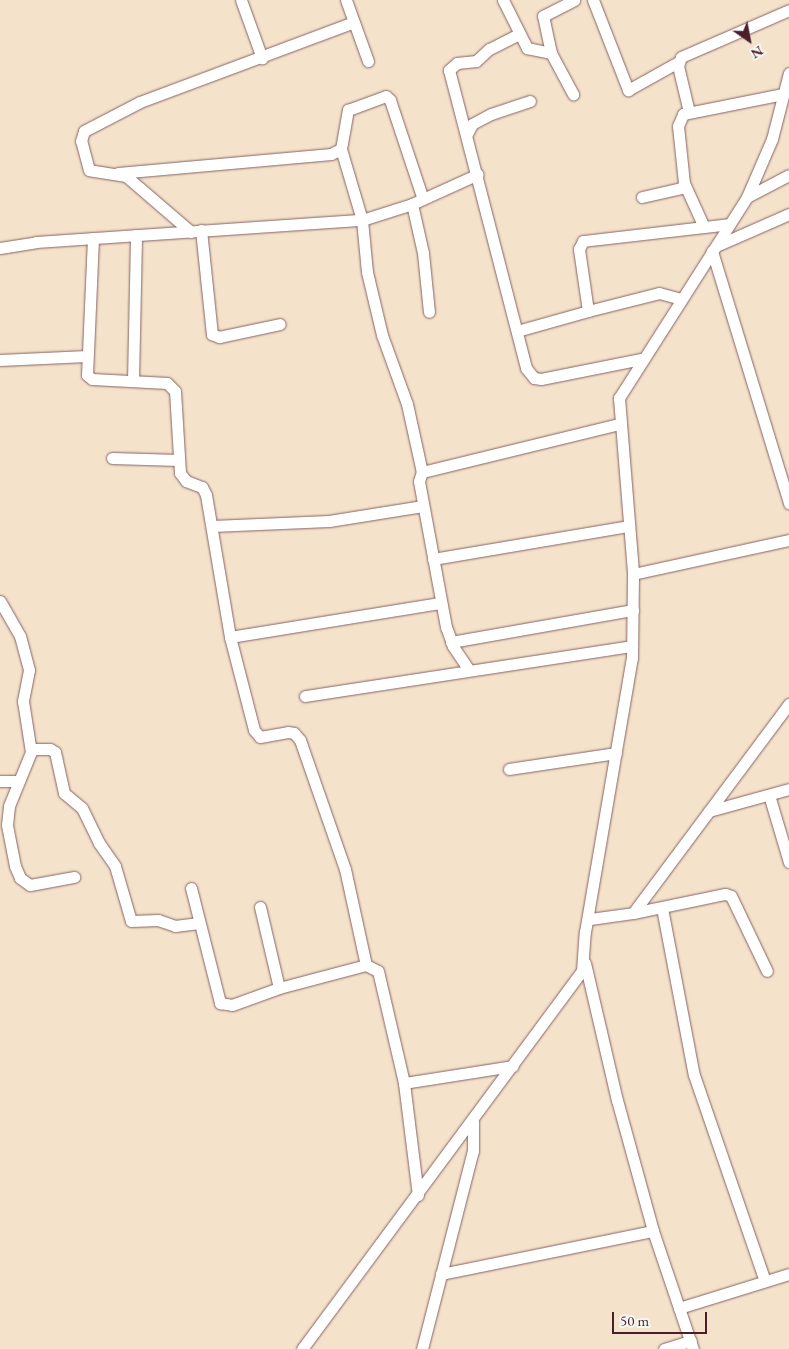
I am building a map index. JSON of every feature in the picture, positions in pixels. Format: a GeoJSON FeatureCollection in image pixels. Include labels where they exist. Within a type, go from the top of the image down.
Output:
{"type":"FeatureCollection","features":[{"type":"Feature","properties":{"kind":"street"},"geometry":{"type":"LineString","coordinates":[[241,0],[262,58]]}},
{"type":"Feature","properties":{"kind":"street"},"geometry":{"type":"LineString","coordinates":[[346,0],[368,61]]}},
{"type":"Feature","properties":{"kind":"street"},"geometry":{"type":"LineString","coordinates":[[503,0],[519,34],[533,52],[551,53]]}},
{"type":"Feature","properties":{"kind":"street"},"geometry":{"type":"LineString","coordinates":[[572,94],[551,53],[543,16],[574,0]]}},
{"type":"Feature","properties":{"kind":"street"},"geometry":{"type":"LineString","coordinates":[[593,0],[628,90],[678,62],[685,54],[789,10]]}},
{"type":"Feature","properties":{"kind":"street"},"geometry":{"type":"LineString","coordinates":[[341,149],[331,154],[118,173],[96,173],[85,164],[81,141],[91,125],[140,102],[262,58],[354,22]]}},
{"type":"Feature","properties":{"kind":"street"},"geometry":{"type":"LineString","coordinates":[[519,34],[489,49],[476,61],[457,62],[449,70],[478,174],[526,368],[534,378],[641,359]]}},
{"type":"Feature","properties":{"kind":"street"},"geometry":{"type":"LineString","coordinates":[[678,62],[689,112]]}},
{"type":"Feature","properties":{"kind":"street"},"geometry":{"type":"LineString","coordinates":[[664,1349],[692,1345],[653,1231],[617,1100],[585,962],[585,932],[590,919],[632,646],[633,574],[619,424],[619,398],[641,359],[747,197],[762,167],[789,73]]}},
{"type":"Feature","properties":{"kind":"street"},"geometry":{"type":"LineString","coordinates":[[704,227],[684,184],[679,120],[689,112],[783,94]]}},
{"type":"Feature","properties":{"kind":"street"},"geometry":{"type":"LineString","coordinates":[[423,199],[390,100],[386,96],[348,110],[341,149],[362,220],[367,272],[382,335],[408,404],[422,472],[419,481],[441,603],[451,642],[469,670]]}},
{"type":"Feature","properties":{"kind":"street"},"geometry":{"type":"LineString","coordinates":[[467,134],[472,124],[491,114],[530,101]]}},
{"type":"Feature","properties":{"kind":"street"},"geometry":{"type":"LineString","coordinates":[[777,116],[789,110]]}},
{"type":"Feature","properties":{"kind":"street"},"geometry":{"type":"LineString","coordinates":[[118,173],[126,176],[196,231],[212,334],[219,337],[280,324]]}},
{"type":"Feature","properties":{"kind":"street"},"geometry":{"type":"LineString","coordinates":[[0,248],[93,238],[362,220],[412,204],[478,174]]}},
{"type":"Feature","properties":{"kind":"street"},"geometry":{"type":"LineString","coordinates":[[747,197],[789,175]]}},
{"type":"Feature","properties":{"kind":"street"},"geometry":{"type":"LineString","coordinates":[[642,197],[673,192],[684,184]]}},
{"type":"Feature","properties":{"kind":"street"},"geometry":{"type":"LineString","coordinates":[[412,204],[423,253],[429,312]]}},
{"type":"Feature","properties":{"kind":"street"},"geometry":{"type":"LineString","coordinates":[[714,248],[788,217]]}},
{"type":"Feature","properties":{"kind":"street"},"geometry":{"type":"LineString","coordinates":[[588,311],[579,248],[583,241],[729,224]]}},
{"type":"Feature","properties":{"kind":"street"},"geometry":{"type":"LineString","coordinates":[[133,381],[136,235]]}},
{"type":"Feature","properties":{"kind":"street"},"geometry":{"type":"LineString","coordinates":[[93,238],[86,371],[89,377],[167,383],[173,387],[182,477],[204,490],[212,526],[230,638],[256,734],[266,737],[288,732],[300,740],[345,869],[366,966]]}},
{"type":"Feature","properties":{"kind":"street"},"geometry":{"type":"LineString","coordinates":[[714,248],[789,503]]}},
{"type":"Feature","properties":{"kind":"street"},"geometry":{"type":"LineString","coordinates":[[517,332],[588,311],[660,294],[681,299]]}},
{"type":"Feature","properties":{"kind":"street"},"geometry":{"type":"LineString","coordinates":[[0,360],[86,356]]}},
{"type":"Feature","properties":{"kind":"street"},"geometry":{"type":"LineString","coordinates":[[422,472],[619,424]]}},
{"type":"Feature","properties":{"kind":"street"},"geometry":{"type":"LineString","coordinates":[[112,458],[179,460]]}},
{"type":"Feature","properties":{"kind":"street"},"geometry":{"type":"LineString","coordinates":[[212,526],[329,521],[423,506]]}},
{"type":"Feature","properties":{"kind":"street"},"geometry":{"type":"LineString","coordinates":[[433,559],[629,526]]}},
{"type":"Feature","properties":{"kind":"street"},"geometry":{"type":"LineString","coordinates":[[633,574],[789,540]]}},
{"type":"Feature","properties":{"kind":"street"},"geometry":{"type":"LineString","coordinates":[[0,601],[26,652],[29,670],[23,701],[31,749],[18,781],[7,825],[15,866],[20,878],[30,885],[74,877]]}},
{"type":"Feature","properties":{"kind":"street"},"geometry":{"type":"LineString","coordinates":[[230,638],[441,603]]}},
{"type":"Feature","properties":{"kind":"street"},"geometry":{"type":"LineString","coordinates":[[451,642],[633,610]]}},
{"type":"Feature","properties":{"kind":"street"},"geometry":{"type":"LineString","coordinates":[[305,696],[632,646]]}},
{"type":"Feature","properties":{"kind":"street"},"geometry":{"type":"LineString","coordinates":[[633,913],[789,704]]}},
{"type":"Feature","properties":{"kind":"street"},"geometry":{"type":"LineString","coordinates":[[31,749],[50,749],[55,752],[64,793],[82,808],[99,844],[115,866],[131,921],[158,920],[175,926],[199,923]]}},
{"type":"Feature","properties":{"kind":"street"},"geometry":{"type":"LineString","coordinates":[[509,769],[616,753]]}},
{"type":"Feature","properties":{"kind":"street"},"geometry":{"type":"LineString","coordinates":[[0,781],[18,781]]}},
{"type":"Feature","properties":{"kind":"street"},"geometry":{"type":"LineString","coordinates":[[709,811],[789,789]]}},
{"type":"Feature","properties":{"kind":"street"},"geometry":{"type":"LineString","coordinates":[[769,794],[789,862]]}},
{"type":"Feature","properties":{"kind":"street"},"geometry":{"type":"LineString","coordinates":[[191,888],[220,1003],[232,1005],[279,988],[366,966],[378,971],[404,1083],[418,1195]]}},
{"type":"Feature","properties":{"kind":"street"},"geometry":{"type":"LineString","coordinates":[[590,919],[662,908],[726,894],[731,896],[767,971]]}},
{"type":"Feature","properties":{"kind":"street"},"geometry":{"type":"LineString","coordinates":[[260,907],[279,988]]}},
{"type":"Feature","properties":{"kind":"street"},"geometry":{"type":"LineString","coordinates":[[662,908],[694,1074],[765,1281]]}},
{"type":"Feature","properties":{"kind":"street"},"geometry":{"type":"LineString","coordinates":[[302,1349],[577,982],[585,962]]}},
{"type":"Feature","properties":{"kind":"street"},"geometry":{"type":"LineString","coordinates":[[404,1083],[513,1066]]}},
{"type":"Feature","properties":{"kind":"street"},"geometry":{"type":"LineString","coordinates":[[422,1349],[473,1151],[473,1122]]}},
{"type":"Feature","properties":{"kind":"street"},"geometry":{"type":"LineString","coordinates":[[441,1274],[653,1231]]}},
{"type":"Feature","properties":{"kind":"street"},"geometry":{"type":"LineString","coordinates":[[679,1308],[789,1274]]}}]}
